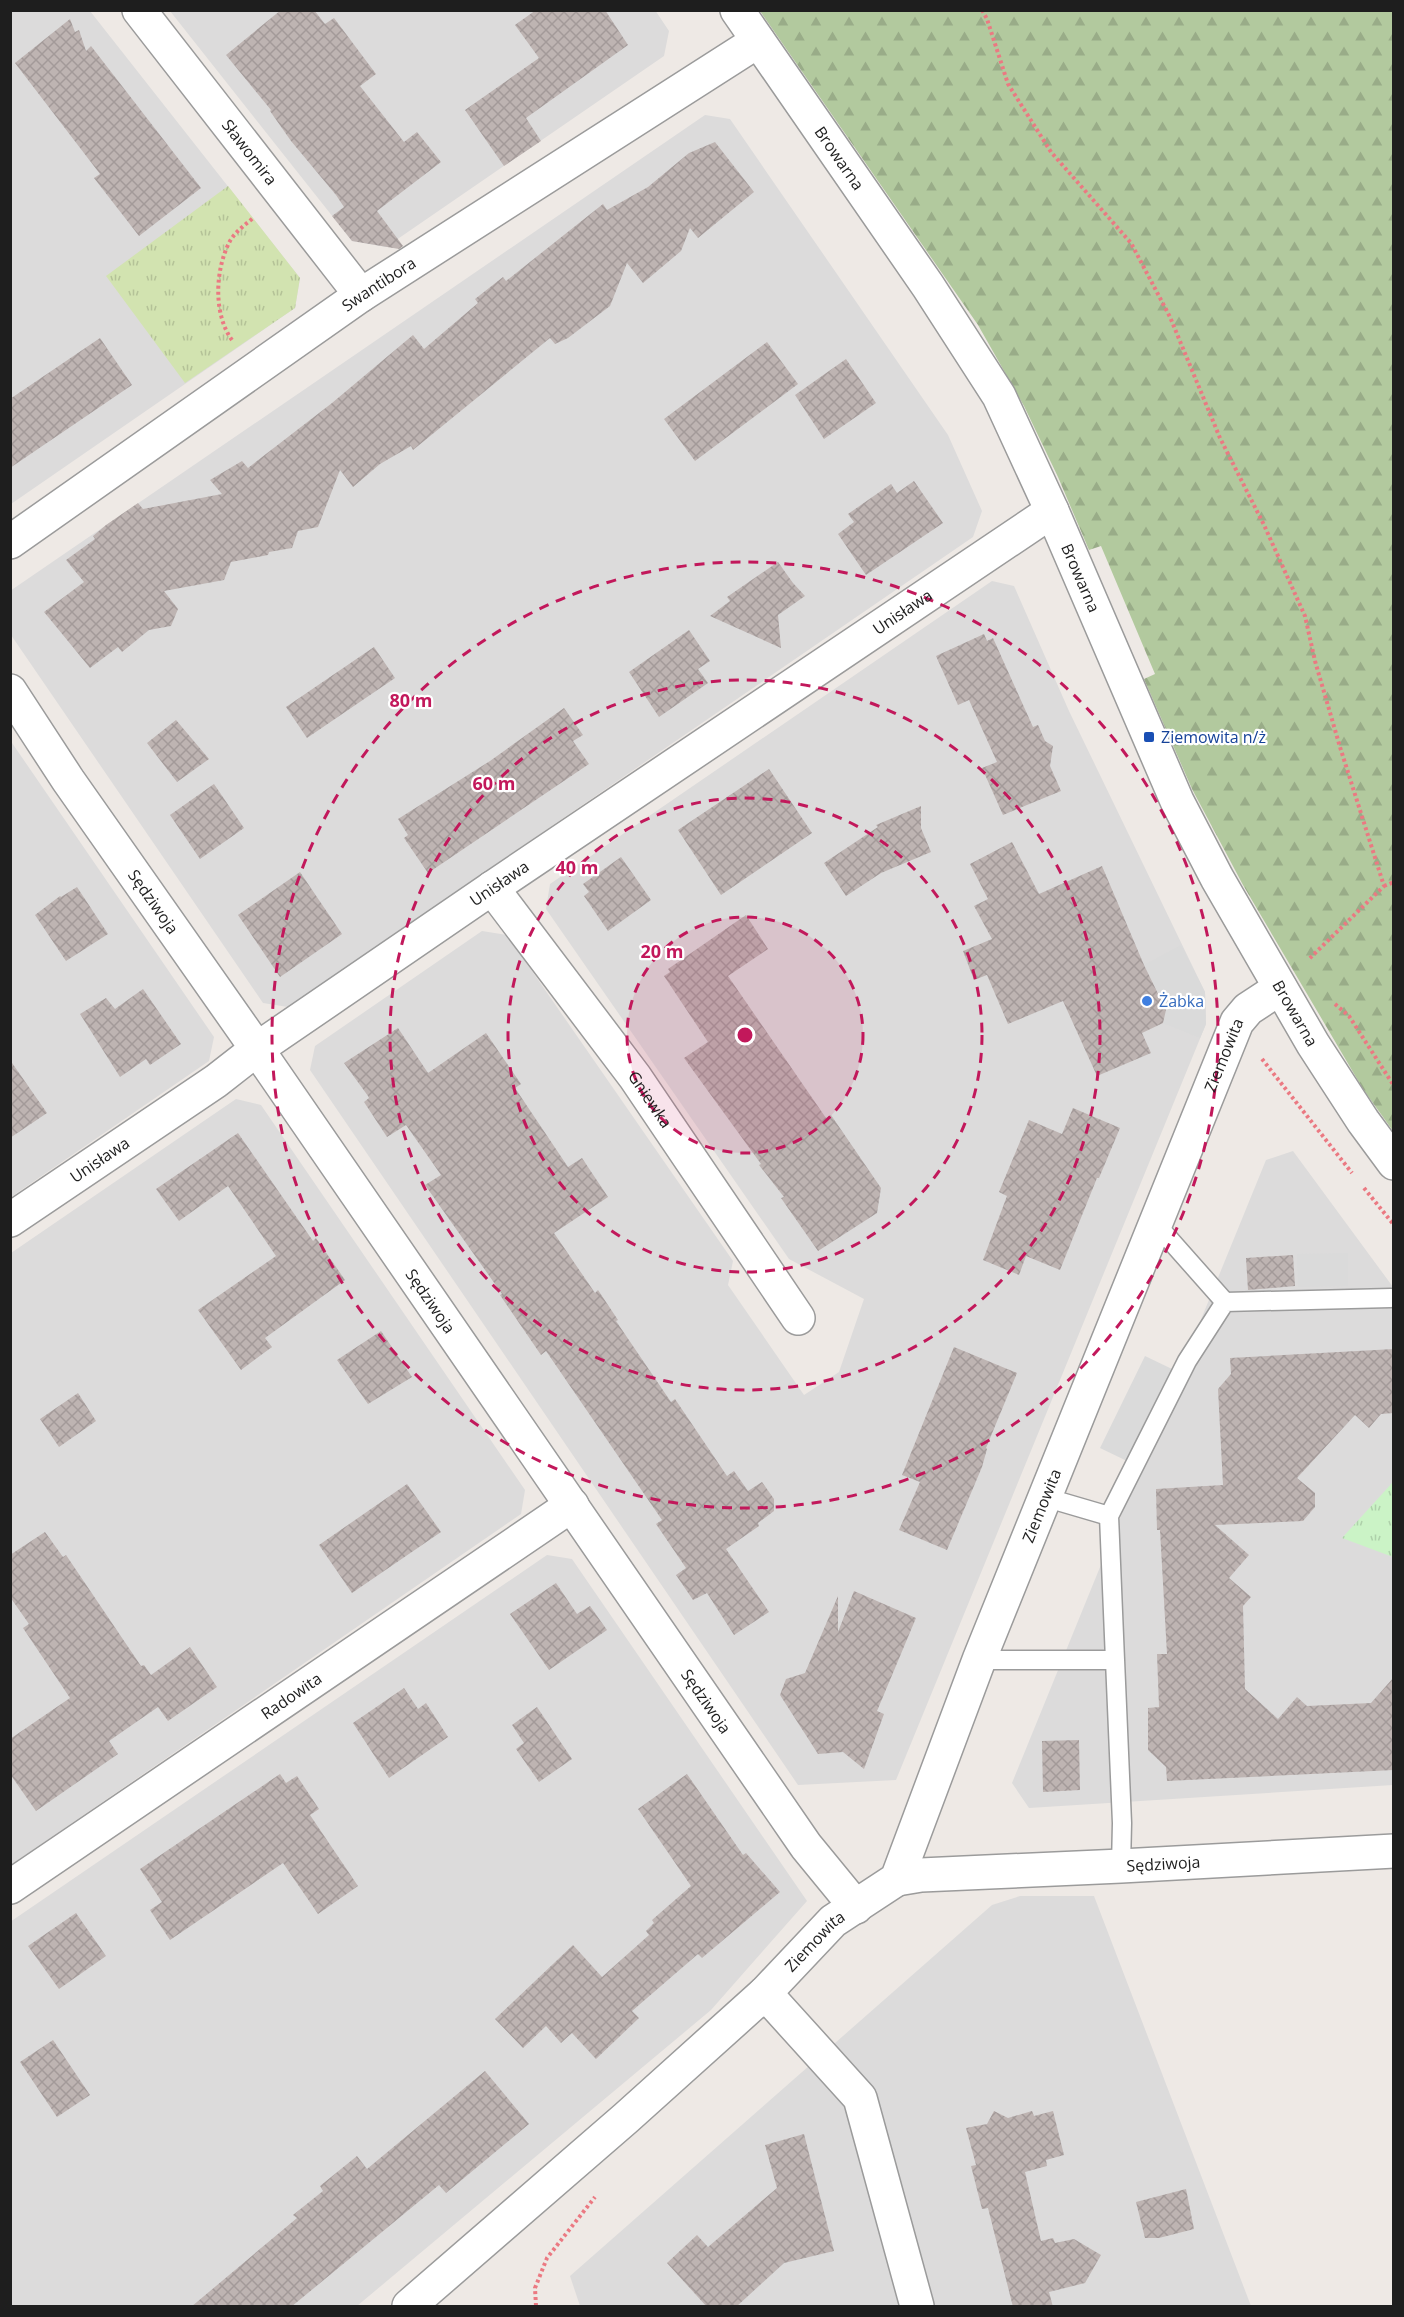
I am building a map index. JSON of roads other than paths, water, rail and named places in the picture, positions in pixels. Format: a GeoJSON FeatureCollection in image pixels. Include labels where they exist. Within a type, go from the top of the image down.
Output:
{"type":"FeatureCollection","features":[{"type":"Feature","properties":{"kind":"street","name":"Sławomira"},"geometry":{"type":"LineString","coordinates":[[139,10],[360,295]]}},
{"type":"Feature","properties":{"kind":"street","name":"Browarna"},"geometry":{"type":"LineString","coordinates":[[737,10],[971,350],[999,396],[1052,511],[1177,801],[1217,878],[1280,988],[1344,1092],[1394,1163]]}},
{"type":"Feature","properties":{"kind":"street","name":"Swantibora"},"geometry":{"type":"LineString","coordinates":[[10,542],[360,295],[758,42]]}},
{"type":"Feature","properties":{"kind":"street","name":"Unisława"},"geometry":{"type":"LineString","coordinates":[[10,1220],[216,1081],[257,1049],[492,888],[1052,511]]}},
{"type":"Feature","properties":{"kind":"street","name":"Sędziwoja"},"geometry":{"type":"LineString","coordinates":[[10,691],[68,780],[257,1049],[806,1846],[856,1906]]}},
{"type":"Feature","properties":{"kind":"street","name":"Gniewka"},"geometry":{"type":"LineString","coordinates":[[492,888],[635,1077],[798,1318]]}},
{"type":"Feature","properties":{"kind":"street","name":"Ziemowita"},"geometry":{"type":"LineString","coordinates":[[409,2307],[765,1994],[833,1921],[897,1879],[979,1660],[1237,1022],[1248,1009],[1280,988]]}},
{"type":"Feature","properties":{"kind":"street","name":"Radowita"},"geometry":{"type":"LineString","coordinates":[[10,1887],[572,1505]]}},
{"type":"Feature","properties":{"kind":"street","name":"Sędziwoja"},"geometry":{"type":"LineString","coordinates":[[897,1879],[921,1875],[1394,1851]]}},
{"type":"Feature","properties":{"kind":"street"},"geometry":{"type":"LineString","coordinates":[[765,1994],[860,2098],[917,2307]]}},
{"type":"Feature","properties":{"kind":"lane"},"geometry":{"type":"LineString","coordinates":[[1155,1223],[1225,1302],[1391,1298]]}},
{"type":"Feature","properties":{"kind":"lane"},"geometry":{"type":"LineString","coordinates":[[1121,1866],[1122,1823],[1108,1516],[1186,1360],[1225,1302]]}},
{"type":"Feature","properties":{"kind":"lane"},"geometry":{"type":"LineString","coordinates":[[1044,1497],[1108,1516]]}},
{"type":"Feature","properties":{"kind":"lane"},"geometry":{"type":"LineString","coordinates":[[979,1660],[1115,1660]]}},
{"type":"Feature","properties":{"kind":"place","name":"Ziemowita n/ż"},"geometry":{"type":"Point","coordinates":[1149,737]}},
{"type":"Feature","properties":{"kind":"place","name":"Żabka"},"geometry":{"type":"Point","coordinates":[1147,1001]}}]}
